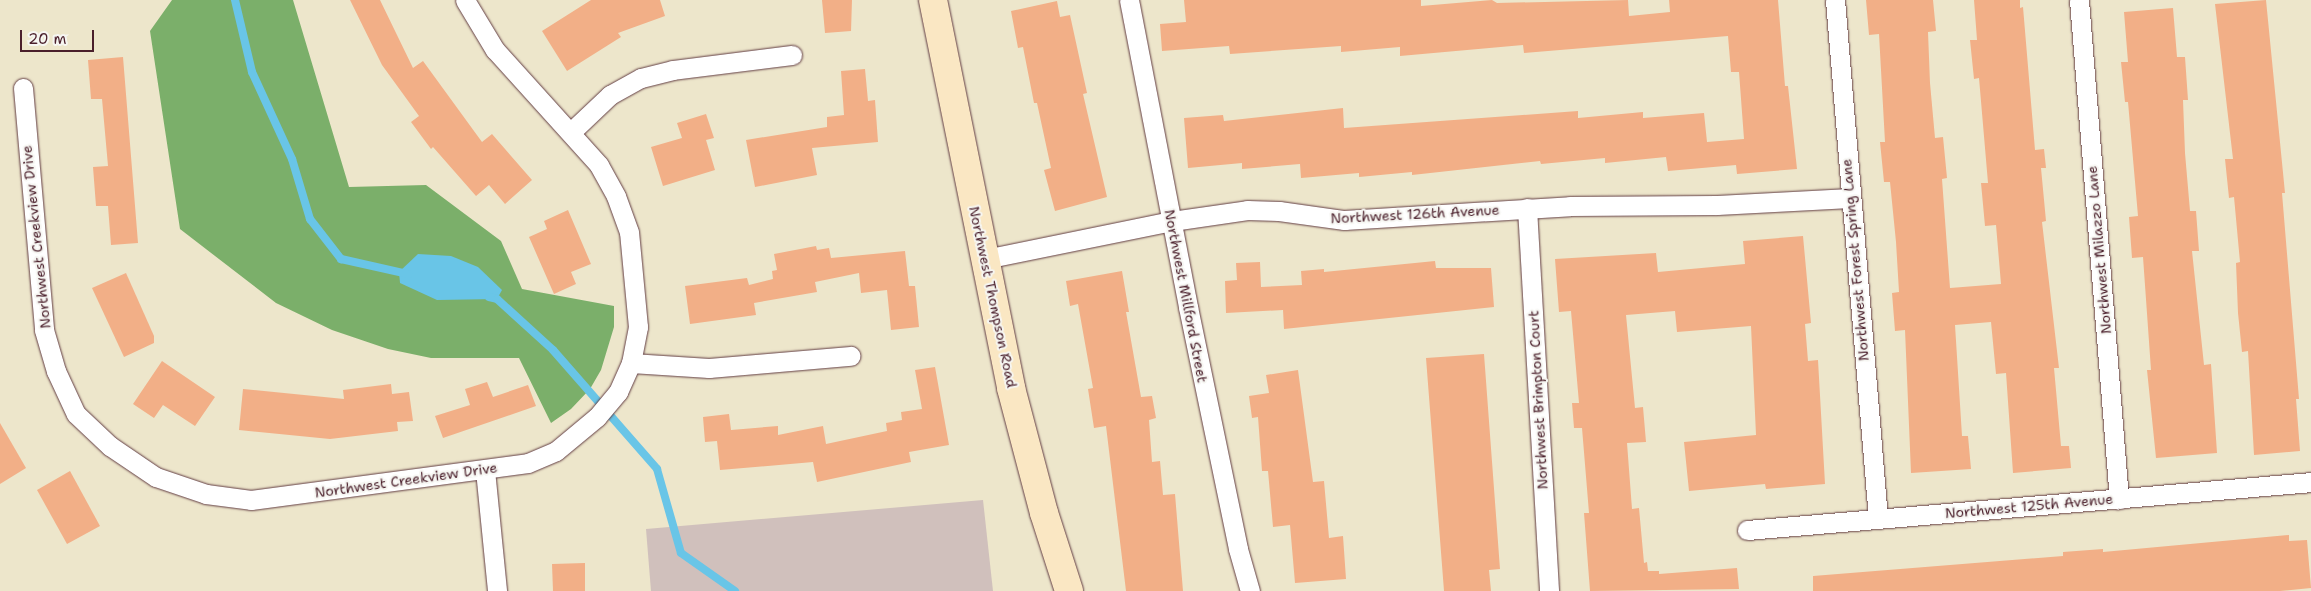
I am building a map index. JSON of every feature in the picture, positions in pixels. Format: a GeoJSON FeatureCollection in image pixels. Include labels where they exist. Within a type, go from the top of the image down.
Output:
{"type":"FeatureCollection","features":[{"type":"Feature","properties":{"kind":"street","name":"Northwest Creekview Drive"},"geometry":{"type":"LineString","coordinates":[[23,88],[44,330],[56,371],[76,414],[110,446],[156,477],[206,494],[251,500],[528,463],[556,451],[597,417],[618,392],[631,363],[638,327],[629,232],[616,196],[599,165],[571,132],[526,88],[495,50],[465,0]]}},
{"type":"Feature","properties":{"kind":"street","name":"Northwest Thompson Road"},"geometry":{"type":"LineString","coordinates":[[933,0],[1011,388],[1044,513],[1069,591]]}},
{"type":"Feature","properties":{"kind":"street","name":"Northwest Millford Street"},"geometry":{"type":"LineString","coordinates":[[1129,0],[1238,549],[1250,591]]}},
{"type":"Feature","properties":{"kind":"street","name":"Northwest Forest Spring Lane"},"geometry":{"type":"LineString","coordinates":[[1835,0],[1878,519]]}},
{"type":"Feature","properties":{"kind":"street","name":"Northwest Milazzo Lane"},"geometry":{"type":"LineString","coordinates":[[2079,0],[2119,499]]}},
{"type":"Feature","properties":{"kind":"street"},"geometry":{"type":"LineString","coordinates":[[571,132],[610,95],[641,78],[673,70],[792,56]]}},
{"type":"Feature","properties":{"kind":"street","name":"Northwest 126th Avenue"},"geometry":{"type":"LineString","coordinates":[[985,259],[1172,221],[1247,210],[1279,211],[1344,220],[1526,208],[1716,205],[1850,198]]}},
{"type":"Feature","properties":{"kind":"street","name":"Northwest Brimpton Court"},"geometry":{"type":"LineString","coordinates":[[1526,208],[1549,591]]}},
{"type":"Feature","properties":{"kind":"street"},"geometry":{"type":"LineString","coordinates":[[631,363],[709,368],[850,356]]}},
{"type":"Feature","properties":{"kind":"street"},"geometry":{"type":"LineString","coordinates":[[485,470],[497,591]]}},
{"type":"Feature","properties":{"kind":"street","name":"Northwest 125th Avenue"},"geometry":{"type":"LineString","coordinates":[[1747,530],[2311,482]]}},
{"type":"Feature","properties":{"kind":"shaded area"},"geometry":{"type":"Polygon","coordinates":[[[983,500],[993,591],[651,591],[646,529],[983,500]]]}},
{"type":"Feature","properties":{"kind":"green space"},"geometry":{"type":"Polygon","coordinates":[[[172,0],[293,0],[349,187],[426,185],[501,241],[522,289],[614,306],[614,327],[601,370],[590,389],[571,409],[551,423],[519,358],[431,358],[388,349],[332,330],[276,303],[180,229],[150,31],[172,0]]]}},
{"type":"Feature","properties":{"kind":"water"},"geometry":{"type":"Polygon","coordinates":[[[418,254],[451,256],[478,267],[502,290],[497,299],[437,300],[400,283],[399,272],[418,254]]]}},
{"type":"Feature","properties":{"kind":"building"},"geometry":{"type":"Polygon","coordinates":[[[350,0],[380,0],[413,68],[423,61],[482,142],[492,134],[532,180],[505,204],[489,185],[476,196],[433,147],[431,149],[411,122],[419,116],[382,65],[350,0]]]}},
{"type":"Feature","properties":{"kind":"building"},"geometry":{"type":"Polygon","coordinates":[[[591,0],[660,0],[665,16],[618,33],[621,37],[567,71],[542,31],[591,0]]]}},
{"type":"Feature","properties":{"kind":"building"},"geometry":{"type":"Polygon","coordinates":[[[822,0],[852,0],[851,31],[825,33],[822,0]]]}},
{"type":"Feature","properties":{"kind":"building"},"geometry":{"type":"Polygon","coordinates":[[[1184,0],[1421,0],[1421,6],[1492,0],[1497,3],[1628,0],[1629,16],[1670,12],[1669,0],[1778,0],[1785,86],[1788,86],[1797,169],[1737,174],[1736,165],[1668,171],[1666,157],[1605,163],[1605,158],[1541,164],[1540,161],[1412,175],[1412,172],[1359,177],[1359,173],[1301,178],[1300,164],[1242,169],[1242,163],[1188,168],[1184,118],[1223,115],[1224,121],[1343,108],[1344,128],[1578,111],[1578,118],[1643,112],[1643,118],[1704,113],[1707,142],[1744,139],[1739,72],[1731,72],[1728,36],[1524,53],[1523,45],[1400,56],[1400,47],[1341,52],[1341,46],[1230,54],[1229,46],[1162,51],[1160,24],[1186,22],[1184,0]]]}},
{"type":"Feature","properties":{"kind":"building"},"geometry":{"type":"Polygon","coordinates":[[[1866,0],[1933,0],[1936,31],[1928,32],[1930,83],[1935,138],[1943,137],[1947,178],[1942,179],[1950,288],[2001,284],[1996,225],[1985,226],[1981,183],[1988,183],[1979,78],[1974,79],[1970,40],[1977,40],[1974,0],[2020,0],[2020,8],[2023,7],[2035,150],[2044,149],[2046,168],[2041,168],[2046,221],[2042,222],[2059,368],[2054,368],[2061,446],[2069,446],[2071,468],[2013,473],[2006,373],[1996,374],[1991,322],[1955,325],[1962,436],[1968,436],[1971,469],[1911,473],[1905,330],[1895,331],[1892,293],[1899,292],[1896,242],[1890,182],[1884,182],[1880,142],[1885,142],[1879,34],[1869,35],[1866,0]]]}},
{"type":"Feature","properties":{"kind":"building"},"geometry":{"type":"Polygon","coordinates":[[[2266,0],[2285,193],[2282,193],[2299,399],[2296,399],[2300,451],[2254,455],[2248,351],[2242,352],[2238,313],[2236,263],[2240,262],[2234,197],[2229,198],[2225,159],[2233,159],[2215,4],[2266,0]]]}},
{"type":"Feature","properties":{"kind":"building"},"geometry":{"type":"Polygon","coordinates":[[[1057,1],[1060,17],[1070,15],[1087,93],[1083,94],[1107,197],[1055,211],[1044,170],[1051,168],[1037,103],[1034,103],[1023,47],[1018,48],[1011,11],[1057,1]]]}},
{"type":"Feature","properties":{"kind":"building"},"geometry":{"type":"Polygon","coordinates":[[[2173,8],[2177,57],[2185,57],[2188,100],[2183,100],[2185,153],[2190,211],[2196,211],[2199,251],[2192,251],[2204,365],[2211,364],[2217,453],[2156,458],[2147,370],[2151,370],[2143,257],[2132,258],[2129,217],[2138,216],[2128,102],[2125,102],[2121,62],[2128,62],[2124,12],[2173,8]]]}},
{"type":"Feature","properties":{"kind":"building"},"geometry":{"type":"Polygon","coordinates":[[[123,57],[138,243],[111,245],[108,206],[96,206],[93,167],[108,166],[102,99],[91,99],[88,60],[123,57]]]}},
{"type":"Feature","properties":{"kind":"building"},"geometry":{"type":"Polygon","coordinates":[[[865,69],[868,101],[875,100],[878,142],[812,148],[817,175],[755,187],[746,140],[827,127],[827,117],[844,115],[841,71],[865,69]]]}},
{"type":"Feature","properties":{"kind":"building"},"geometry":{"type":"Polygon","coordinates":[[[706,114],[714,138],[706,140],[715,170],[663,186],[651,147],[682,138],[677,123],[706,114]]]}},
{"type":"Feature","properties":{"kind":"building"},"geometry":{"type":"Polygon","coordinates":[[[568,210],[591,264],[571,272],[576,284],[554,294],[529,237],[547,229],[544,221],[568,210]]]}},
{"type":"Feature","properties":{"kind":"building"},"geometry":{"type":"Polygon","coordinates":[[[1803,236],[1811,323],[1805,324],[1808,361],[1818,360],[1825,484],[1766,489],[1765,484],[1689,491],[1684,442],[1756,435],[1751,326],[1677,332],[1675,311],[1626,315],[1635,408],[1643,407],[1646,442],[1627,443],[1632,509],[1639,508],[1644,563],[1647,562],[1648,571],[1659,571],[1659,574],[1737,568],[1739,589],[1590,591],[1584,513],[1589,513],[1582,428],[1574,428],[1572,403],[1579,403],[1571,311],[1559,312],[1555,259],[1656,253],[1658,272],[1745,264],[1743,241],[1803,236]]]}},
{"type":"Feature","properties":{"kind":"building"},"geometry":{"type":"Polygon","coordinates":[[[816,246],[817,250],[829,248],[831,258],[905,251],[909,286],[915,286],[919,327],[891,330],[887,290],[861,293],[859,273],[815,282],[817,292],[754,303],[756,315],[690,324],[685,286],[747,278],[749,285],[773,279],[772,271],[777,270],[774,254],[816,246]]]}},
{"type":"Feature","properties":{"kind":"building"},"geometry":{"type":"Polygon","coordinates":[[[1435,261],[1436,268],[1491,268],[1494,307],[1284,329],[1283,310],[1226,313],[1225,281],[1237,280],[1236,263],[1260,262],[1261,287],[1302,285],[1301,271],[1324,269],[1324,272],[1435,261]]]}},
{"type":"Feature","properties":{"kind":"building"},"geometry":{"type":"Polygon","coordinates":[[[1122,271],[1129,312],[1126,312],[1141,397],[1152,396],[1156,418],[1149,420],[1152,462],[1160,461],[1163,495],[1175,494],[1183,591],[1126,591],[1106,426],[1094,428],[1088,389],[1093,388],[1078,304],[1070,306],[1066,281],[1122,271]]]}},
{"type":"Feature","properties":{"kind":"building"},"geometry":{"type":"Polygon","coordinates":[[[126,273],[154,336],[154,343],[124,357],[92,288],[126,273]]]}},
{"type":"Feature","properties":{"kind":"building"},"geometry":{"type":"Polygon","coordinates":[[[1484,354],[1500,569],[1489,570],[1491,591],[1444,591],[1426,358],[1484,354]]]}},
{"type":"Feature","properties":{"kind":"building"},"geometry":{"type":"Polygon","coordinates":[[[162,361],[215,397],[195,426],[163,405],[154,418],[133,404],[162,361]]]}},
{"type":"Feature","properties":{"kind":"building"},"geometry":{"type":"Polygon","coordinates":[[[935,367],[949,445],[909,452],[911,462],[817,482],[813,462],[720,470],[717,441],[705,442],[703,417],[729,414],[731,430],[778,426],[778,435],[823,426],[826,444],[887,431],[886,423],[902,420],[901,412],[922,409],[915,370],[935,367]]]}},
{"type":"Feature","properties":{"kind":"building"},"geometry":{"type":"Polygon","coordinates":[[[1298,370],[1313,482],[1324,481],[1329,538],[1343,536],[1346,579],[1295,583],[1290,525],[1273,527],[1268,471],[1262,471],[1258,417],[1252,418],[1249,396],[1269,393],[1266,375],[1298,370]]]}},
{"type":"Feature","properties":{"kind":"building"},"geometry":{"type":"Polygon","coordinates":[[[487,382],[493,397],[528,385],[536,406],[443,438],[435,416],[470,405],[465,389],[487,382]]]}},
{"type":"Feature","properties":{"kind":"building"},"geometry":{"type":"Polygon","coordinates":[[[391,384],[392,394],[409,392],[413,421],[397,422],[398,431],[330,439],[239,430],[243,389],[344,399],[343,390],[391,384]]]}},
{"type":"Feature","properties":{"kind":"building"},"geometry":{"type":"Polygon","coordinates":[[[0,423],[26,468],[0,484],[0,423]]]}},
{"type":"Feature","properties":{"kind":"building"},"geometry":{"type":"Polygon","coordinates":[[[70,471],[100,526],[67,544],[37,490],[70,471]]]}},
{"type":"Feature","properties":{"kind":"building"},"geometry":{"type":"Polygon","coordinates":[[[2289,535],[2289,541],[2307,540],[2311,588],[2280,591],[1813,591],[1813,576],[2063,556],[2063,552],[2103,549],[2103,552],[2289,535]]]}},
{"type":"Feature","properties":{"kind":"building"},"geometry":{"type":"Polygon","coordinates":[[[585,563],[585,591],[553,591],[552,564],[585,563]]]}},
{"type":"Feature","properties":{"kind":"waterway"},"geometry":{"type":"LineString","coordinates":[[235,0],[252,72],[292,159],[310,219],[341,259],[408,274]]}},
{"type":"Feature","properties":{"kind":"waterway"},"geometry":{"type":"LineString","coordinates":[[489,297],[497,299],[553,350],[657,469],[681,553],[735,591]]}}]}
